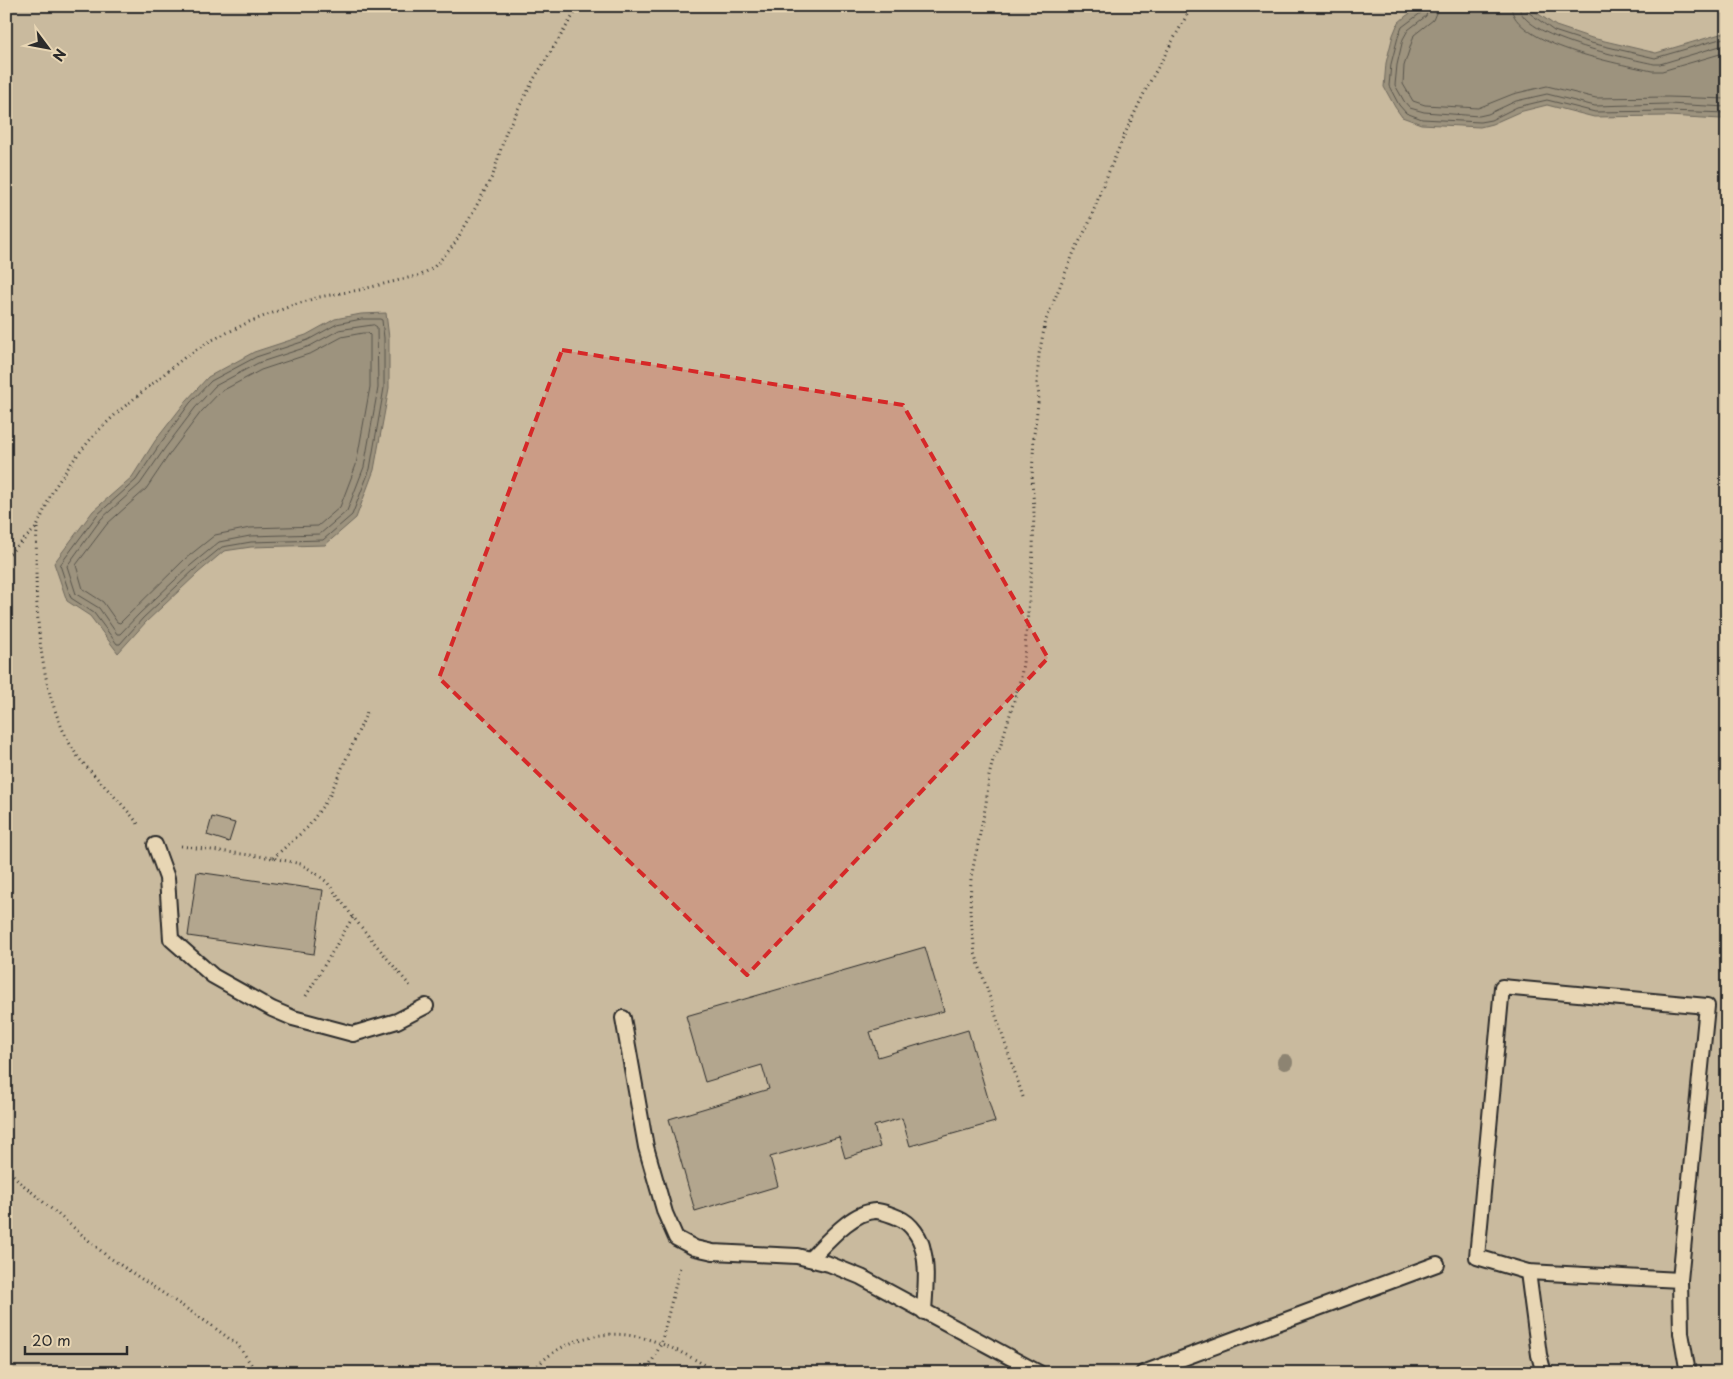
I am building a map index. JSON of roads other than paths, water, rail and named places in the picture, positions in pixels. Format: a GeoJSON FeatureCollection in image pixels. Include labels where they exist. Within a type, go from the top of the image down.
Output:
{"type":"FeatureCollection","features":[{"type":"Feature","properties":{"kind":"lane"},"geometry":{"type":"LineString","coordinates":[[154,845],[167,878],[171,938],[213,976],[272,1009],[293,1018],[353,1034],[397,1021],[426,1006]]}},
{"type":"Feature","properties":{"kind":"lane"},"geometry":{"type":"LineString","coordinates":[[1680,1280],[1528,1272],[1477,1257],[1502,987],[1707,1006],[1680,1280],[1681,1334],[1688,1373]]}},
{"type":"Feature","properties":{"kind":"lane"},"geometry":{"type":"LineString","coordinates":[[623,1018],[646,1148],[665,1213],[676,1238],[695,1248],[713,1252],[797,1256],[861,1277],[1039,1373]]}},
{"type":"Feature","properties":{"kind":"lane"},"geometry":{"type":"LineString","coordinates":[[810,1259],[846,1225],[861,1215],[876,1211],[903,1220],[918,1237],[924,1251],[924,1312]]}},
{"type":"Feature","properties":{"kind":"lane"},"geometry":{"type":"LineString","coordinates":[[1143,1373],[1437,1264]]}},
{"type":"Feature","properties":{"kind":"lane"},"geometry":{"type":"LineString","coordinates":[[1528,1272],[1539,1355],[1544,1373]]}},
{"type":"Feature","properties":{"kind":"water"},"geometry":{"type":"Polygon","coordinates":[[[1421,6],[1527,6],[1556,26],[1592,38],[1656,53],[1727,32],[1727,118],[1668,116],[1594,117],[1547,105],[1519,112],[1492,124],[1480,127],[1421,124],[1402,117],[1384,87],[1386,63],[1398,23],[1421,6]]]}},
{"type":"Feature","properties":{"kind":"water"},"geometry":{"type":"Polygon","coordinates":[[[386,313],[389,338],[389,388],[374,470],[356,518],[325,545],[251,547],[224,551],[146,622],[118,653],[90,616],[67,601],[54,563],[93,511],[132,477],[155,441],[187,400],[208,377],[254,352],[306,335],[335,319],[361,314],[386,313]]]}}]}
